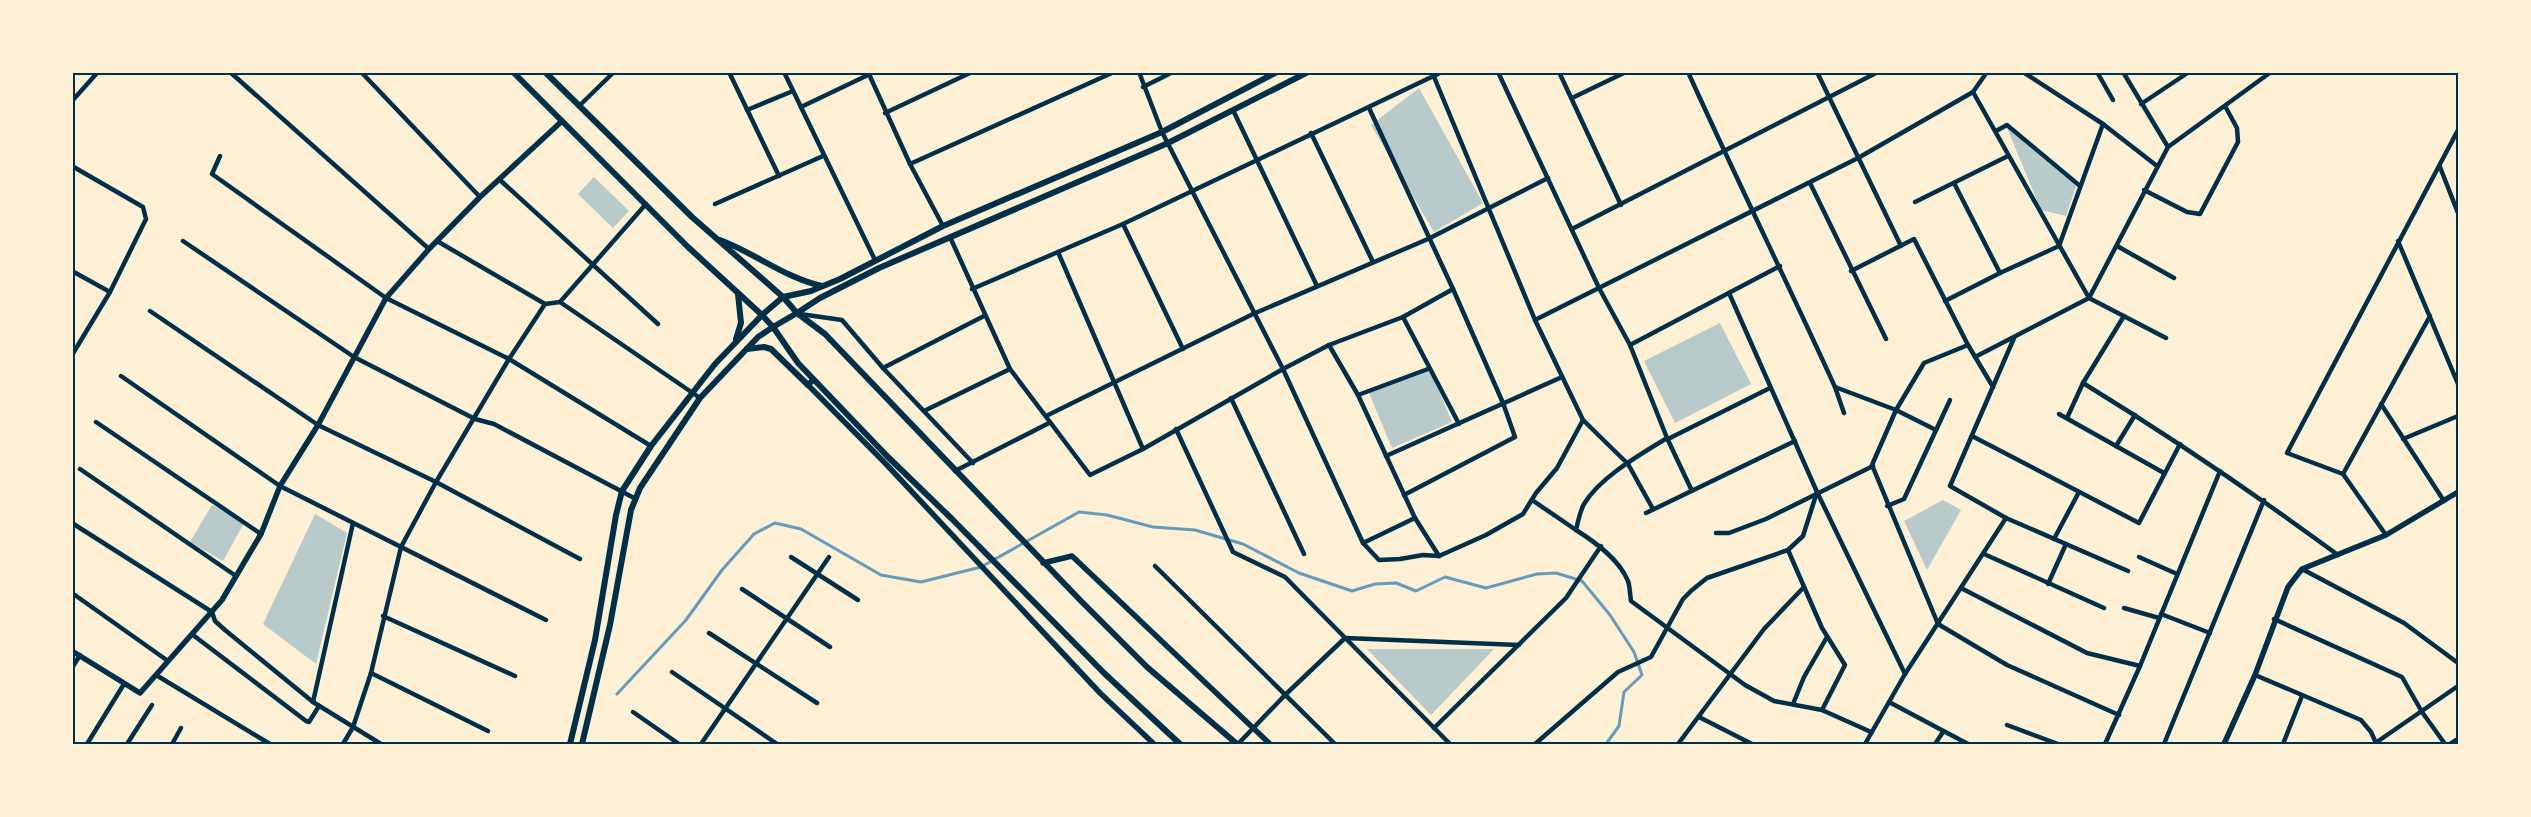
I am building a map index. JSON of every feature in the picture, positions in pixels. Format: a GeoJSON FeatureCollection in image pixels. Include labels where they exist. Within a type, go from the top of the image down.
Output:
{"type":"FeatureCollection","features":[{"type":"Feature","properties":{"kind":"main road"},"geometry":{"type":"LineString","coordinates":[[512,72],[738,294],[762,315],[811,382]]}},
{"type":"Feature","properties":{"kind":"main road"},"geometry":{"type":"LineString","coordinates":[[546,72],[716,239],[783,297],[797,313],[824,334],[1001,520],[1147,667],[1237,744]]}},
{"type":"Feature","properties":{"kind":"main road"},"geometry":{"type":"LineString","coordinates":[[1277,72],[1162,132],[943,226],[823,286],[783,297],[762,315],[692,392],[650,446],[622,491],[616,515],[595,640],[570,743],[581,744],[601,669],[628,523],[636,499],[645,481],[700,398],[746,350],[772,327],[820,298],[879,268],[1168,143],[1308,72]]}},
{"type":"Feature","properties":{"kind":"main road"},"geometry":{"type":"LineString","coordinates":[[716,239],[742,248],[797,278],[823,286]]}},
{"type":"Feature","properties":{"kind":"main road"},"geometry":{"type":"LineString","coordinates":[[735,343],[740,327],[738,294]]}},
{"type":"Feature","properties":{"kind":"main road"},"geometry":{"type":"LineString","coordinates":[[746,350],[771,349],[811,382],[978,545],[1104,673],[1180,744]]}},
{"type":"Feature","properties":{"kind":"street"},"geometry":{"type":"LineString","coordinates":[[72,101],[98,72]]}},
{"type":"Feature","properties":{"kind":"street"},"geometry":{"type":"LineString","coordinates":[[230,72],[430,248]]}},
{"type":"Feature","properties":{"kind":"street"},"geometry":{"type":"LineString","coordinates":[[579,106],[614,72]]}},
{"type":"Feature","properties":{"kind":"street"},"geometry":{"type":"LineString","coordinates":[[728,72],[779,176]]}},
{"type":"Feature","properties":{"kind":"street"},"geometry":{"type":"LineString","coordinates":[[784,72],[875,260]]}},
{"type":"Feature","properties":{"kind":"street"},"geometry":{"type":"LineString","coordinates":[[885,113],[972,72]]}},
{"type":"Feature","properties":{"kind":"street"},"geometry":{"type":"LineString","coordinates":[[910,164],[1114,72]]}},
{"type":"Feature","properties":{"kind":"street"},"geometry":{"type":"LineString","coordinates":[[1139,72],[1162,132],[1253,314],[1283,369],[1363,544],[1380,560],[1423,555],[1439,556],[1486,535],[1523,514],[1557,468],[1583,420]]}},
{"type":"Feature","properties":{"kind":"street"},"geometry":{"type":"LineString","coordinates":[[1144,87],[1173,72]]}},
{"type":"Feature","properties":{"kind":"street"},"geometry":{"type":"LineString","coordinates":[[972,289],[1123,224],[1442,72]]}},
{"type":"Feature","properties":{"kind":"street"},"geometry":{"type":"LineString","coordinates":[[1498,72],[1599,288],[1630,346],[1668,439],[1692,490]]}},
{"type":"Feature","properties":{"kind":"street"},"geometry":{"type":"LineString","coordinates":[[1559,72],[1621,205]]}},
{"type":"Feature","properties":{"kind":"street"},"geometry":{"type":"LineString","coordinates":[[1572,98],[1626,72]]}},
{"type":"Feature","properties":{"kind":"street"},"geometry":{"type":"LineString","coordinates":[[1688,72],[1752,213],[1780,266],[1835,387],[1844,413]]}},
{"type":"Feature","properties":{"kind":"street"},"geometry":{"type":"LineString","coordinates":[[1817,72],[1901,246]]}},
{"type":"Feature","properties":{"kind":"street"},"geometry":{"type":"LineString","coordinates":[[1572,229],[1724,153],[1878,72]]}},
{"type":"Feature","properties":{"kind":"street"},"geometry":{"type":"LineString","coordinates":[[1535,320],[1752,213],[1858,158],[1973,92],[1987,72]]}},
{"type":"Feature","properties":{"kind":"street"},"geometry":{"type":"LineString","coordinates":[[2023,72],[2103,124],[2157,166]]}},
{"type":"Feature","properties":{"kind":"street"},"geometry":{"type":"LineString","coordinates":[[2097,72],[2113,100]]}},
{"type":"Feature","properties":{"kind":"street"},"geometry":{"type":"LineString","coordinates":[[2123,72],[2168,147]]}},
{"type":"Feature","properties":{"kind":"street"},"geometry":{"type":"LineString","coordinates":[[2141,104],[2188,72]]}},
{"type":"Feature","properties":{"kind":"street"},"geometry":{"type":"LineString","coordinates":[[1975,357],[2089,298],[2168,147],[2271,72]]}},
{"type":"Feature","properties":{"kind":"street"},"geometry":{"type":"LineString","coordinates":[[363,74],[480,198]]}},
{"type":"Feature","properties":{"kind":"street"},"geometry":{"type":"LineString","coordinates":[[801,107],[868,74],[910,164],[943,226]]}},
{"type":"Feature","properties":{"kind":"street"},"geometry":{"type":"LineString","coordinates":[[1433,75],[1486,208],[1535,320],[1583,420],[1628,464],[1653,510]]}},
{"type":"Feature","properties":{"kind":"street"},"geometry":{"type":"LineString","coordinates":[[747,110],[793,91]]}},
{"type":"Feature","properties":{"kind":"street"},"geometry":{"type":"LineString","coordinates":[[1973,92],[2089,298],[2166,338]]}},
{"type":"Feature","properties":{"kind":"street"},"geometry":{"type":"LineString","coordinates":[[2144,190],[2187,212],[2200,214],[2238,142],[2237,128],[2225,106]]}},
{"type":"Feature","properties":{"kind":"street"},"geometry":{"type":"LineString","coordinates":[[1369,108],[1428,239],[1453,289],[1515,437],[1404,495]]}},
{"type":"Feature","properties":{"kind":"street"},"geometry":{"type":"LineString","coordinates":[[1233,110],[1317,286]]}},
{"type":"Feature","properties":{"kind":"street"},"geometry":{"type":"LineString","coordinates":[[72,651],[140,693],[222,600],[261,534],[280,486],[318,425],[386,298],[430,248],[562,121]]}},
{"type":"Feature","properties":{"kind":"street"},"geometry":{"type":"LineString","coordinates":[[1945,301],[2058,246],[2103,124]]}},
{"type":"Feature","properties":{"kind":"street"},"geometry":{"type":"LineString","coordinates":[[1996,131],[2007,125],[2080,186]]}},
{"type":"Feature","properties":{"kind":"street"},"geometry":{"type":"LineString","coordinates":[[2386,535],[2343,474],[2287,454],[2458,130]]}},
{"type":"Feature","properties":{"kind":"street"},"geometry":{"type":"LineString","coordinates":[[1311,133],[1373,262]]}},
{"type":"Feature","properties":{"kind":"street"},"geometry":{"type":"LineString","coordinates":[[220,156],[212,174],[386,298],[508,359],[650,446]]}},
{"type":"Feature","properties":{"kind":"street"},"geometry":{"type":"LineString","coordinates":[[715,204],[823,156]]}},
{"type":"Feature","properties":{"kind":"street"},"geometry":{"type":"LineString","coordinates":[[1915,202],[2008,156]]}},
{"type":"Feature","properties":{"kind":"street"},"geometry":{"type":"LineString","coordinates":[[72,166],[143,207],[146,219],[110,292],[73,355]]}},
{"type":"Feature","properties":{"kind":"street"},"geometry":{"type":"LineString","coordinates":[[2440,167],[2458,213]]}},
{"type":"Feature","properties":{"kind":"street"},"geometry":{"type":"LineString","coordinates":[[1046,416],[1253,314],[1428,239],[1548,178]]}},
{"type":"Feature","properties":{"kind":"street"},"geometry":{"type":"LineString","coordinates":[[500,180],[591,265],[658,324]]}},
{"type":"Feature","properties":{"kind":"street"},"geometry":{"type":"LineString","coordinates":[[1810,183],[1851,271],[1886,339]]}},
{"type":"Feature","properties":{"kind":"street"},"geometry":{"type":"LineString","coordinates":[[1954,183],[2000,273]]}},
{"type":"Feature","properties":{"kind":"street"},"geometry":{"type":"LineString","coordinates":[[560,302],[646,204]]}},
{"type":"Feature","properties":{"kind":"street"},"geometry":{"type":"LineString","coordinates":[[1123,224],[1182,349]]}},
{"type":"Feature","properties":{"kind":"street"},"geometry":{"type":"LineString","coordinates":[[950,237],[984,316],[1010,369],[1090,475],[1143,449],[1231,398],[1329,345],[1403,317],[1453,289]]}},
{"type":"Feature","properties":{"kind":"street"},"geometry":{"type":"LineString","coordinates":[[1851,271],[1914,239],[1968,345],[1993,387]]}},
{"type":"Feature","properties":{"kind":"street"},"geometry":{"type":"LineString","coordinates":[[183,241],[354,357],[475,419],[494,424],[636,499]]}},
{"type":"Feature","properties":{"kind":"street"},"geometry":{"type":"LineString","coordinates":[[438,241],[545,304],[560,302],[700,398]]}},
{"type":"Feature","properties":{"kind":"street"},"geometry":{"type":"LineString","coordinates":[[2398,242],[2458,384]]}},
{"type":"Feature","properties":{"kind":"street"},"geometry":{"type":"LineString","coordinates":[[2117,246],[2174,278]]}},
{"type":"Feature","properties":{"kind":"street"},"geometry":{"type":"LineString","coordinates":[[1058,252],[1143,449]]}},
{"type":"Feature","properties":{"kind":"street"},"geometry":{"type":"LineString","coordinates":[[1630,346],[1780,266]]}},
{"type":"Feature","properties":{"kind":"street"},"geometry":{"type":"LineString","coordinates":[[72,271],[110,292]]}},
{"type":"Feature","properties":{"kind":"street"},"geometry":{"type":"LineString","coordinates":[[1729,293],[1817,492],[1905,674]]}},
{"type":"Feature","properties":{"kind":"street"},"geometry":{"type":"LineString","coordinates":[[343,744],[353,727],[371,673],[383,616],[401,547],[436,482],[475,419],[508,359],[545,304]]}},
{"type":"Feature","properties":{"kind":"street"},"geometry":{"type":"LineString","coordinates":[[150,311],[318,425],[436,482],[580,559]]}},
{"type":"Feature","properties":{"kind":"street"},"geometry":{"type":"LineString","coordinates":[[797,313],[842,320],[883,368],[973,463]]}},
{"type":"Feature","properties":{"kind":"street"},"geometry":{"type":"LineString","coordinates":[[883,368],[984,316]]}},
{"type":"Feature","properties":{"kind":"street"},"geometry":{"type":"LineString","coordinates":[[2067,418],[2083,383],[2124,316]]}},
{"type":"Feature","properties":{"kind":"street"},"geometry":{"type":"LineString","coordinates":[[2343,474],[2430,316]]}},
{"type":"Feature","properties":{"kind":"street"},"geometry":{"type":"LineString","coordinates":[[1403,317],[1428,369],[1459,424]]}},
{"type":"Feature","properties":{"kind":"street"},"geometry":{"type":"LineString","coordinates":[[2014,337],[1950,486],[2006,518],[2128,571]]}},
{"type":"Feature","properties":{"kind":"street"},"geometry":{"type":"LineString","coordinates":[[1329,345],[1358,395],[1415,518],[1439,556]]}},
{"type":"Feature","properties":{"kind":"street"},"geometry":{"type":"LineString","coordinates":[[1968,345],[1924,362],[1896,410],[1873,466],[1887,506],[1938,624],[2007,665],[2119,715]]}},
{"type":"Feature","properties":{"kind":"street"},"geometry":{"type":"LineString","coordinates":[[924,411],[1010,369]]}},
{"type":"Feature","properties":{"kind":"street"},"geometry":{"type":"LineString","coordinates":[[1358,395],[1428,369]]}},
{"type":"Feature","properties":{"kind":"street"},"geometry":{"type":"LineString","coordinates":[[121,376],[280,486],[546,620]]}},
{"type":"Feature","properties":{"kind":"street"},"geometry":{"type":"LineString","coordinates":[[1386,456],[1562,378]]}},
{"type":"Feature","properties":{"kind":"street"},"geometry":{"type":"LineString","coordinates":[[811,382],[1100,693],[1154,744]]}},
{"type":"Feature","properties":{"kind":"street"},"geometry":{"type":"LineString","coordinates":[[2083,383],[2264,500],[2339,556]]}},
{"type":"Feature","properties":{"kind":"street"},"geometry":{"type":"LineString","coordinates":[[1835,387],[1896,410],[1936,430]]}},
{"type":"Feature","properties":{"kind":"street"},"geometry":{"type":"LineString","coordinates":[[1576,530],[1583,505],[1590,495],[1628,464],[1668,439],[1770,388]]}},
{"type":"Feature","properties":{"kind":"street"},"geometry":{"type":"LineString","coordinates":[[1231,398],[1304,554]]}},
{"type":"Feature","properties":{"kind":"street"},"geometry":{"type":"LineString","coordinates":[[1887,506],[1904,499],[1950,400]]}},
{"type":"Feature","properties":{"kind":"street"},"geometry":{"type":"LineString","coordinates":[[2381,404],[2444,501]]}},
{"type":"Feature","properties":{"kind":"street"},"geometry":{"type":"LineString","coordinates":[[2059,414],[2164,473]]}},
{"type":"Feature","properties":{"kind":"street"},"geometry":{"type":"LineString","coordinates":[[2116,446],[2135,415]]}},
{"type":"Feature","properties":{"kind":"street"},"geometry":{"type":"LineString","coordinates":[[2403,439],[2458,416]]}},
{"type":"Feature","properties":{"kind":"street"},"geometry":{"type":"LineString","coordinates":[[96,422],[261,534]]}},
{"type":"Feature","properties":{"kind":"street"},"geometry":{"type":"LineString","coordinates":[[955,471],[1049,423]]}},
{"type":"Feature","properties":{"kind":"street"},"geometry":{"type":"LineString","coordinates":[[1176,429],[1233,552],[1285,577],[1450,744]]}},
{"type":"Feature","properties":{"kind":"street"},"geometry":{"type":"LineString","coordinates":[[1972,436],[2139,523],[2180,444]]}},
{"type":"Feature","properties":{"kind":"street"},"geometry":{"type":"LineString","coordinates":[[1646,513],[1795,442]]}},
{"type":"Feature","properties":{"kind":"street"},"geometry":{"type":"LineString","coordinates":[[1716,533],[1729,533],[1766,519],[1817,492],[1873,466]]}},
{"type":"Feature","properties":{"kind":"street"},"geometry":{"type":"LineString","coordinates":[[80,468],[236,576]]}},
{"type":"Feature","properties":{"kind":"street"},"geometry":{"type":"LineString","coordinates":[[2104,744],[2140,666],[2220,471]]}},
{"type":"Feature","properties":{"kind":"street"},"geometry":{"type":"LineString","coordinates":[[1535,744],[1618,672],[1651,657],[1683,599],[1707,578],[1788,550],[1803,536],[1817,492]]}},
{"type":"Feature","properties":{"kind":"street"},"geometry":{"type":"LineString","coordinates":[[2054,539],[2079,492]]}},
{"type":"Feature","properties":{"kind":"street"},"geometry":{"type":"LineString","coordinates":[[2224,744],[2254,675],[2274,619],[2288,587],[2302,569],[2339,556],[2386,535],[2458,492]]}},
{"type":"Feature","properties":{"kind":"street"},"geometry":{"type":"LineString","coordinates":[[1532,500],[1601,546],[1628,581],[1631,601],[1666,629],[1729,674],[1774,700],[1822,710],[1871,732]]}},
{"type":"Feature","properties":{"kind":"street"},"geometry":{"type":"LineString","coordinates":[[2164,744],[2264,500]]}},
{"type":"Feature","properties":{"kind":"street"},"geometry":{"type":"LineString","coordinates":[[1363,544],[1415,518]]}},
{"type":"Feature","properties":{"kind":"street"},"geometry":{"type":"LineString","coordinates":[[1865,744],[1905,674],[2006,518]]}},
{"type":"Feature","properties":{"kind":"street"},"geometry":{"type":"LineString","coordinates":[[72,523],[212,612],[215,621],[225,630],[313,702],[381,744]]}},
{"type":"Feature","properties":{"kind":"street"},"geometry":{"type":"LineString","coordinates":[[313,702],[353,523]]}},
{"type":"Feature","properties":{"kind":"street"},"geometry":{"type":"LineString","coordinates":[[2048,584],[2066,544]]}},
{"type":"Feature","properties":{"kind":"street"},"geometry":{"type":"LineString","coordinates":[[1434,728],[1566,598],[1601,546]]}},
{"type":"Feature","properties":{"kind":"street"},"geometry":{"type":"LineString","coordinates":[[1788,550],[1827,637],[1845,665],[1822,710]]}},
{"type":"Feature","properties":{"kind":"street"},"geometry":{"type":"LineString","coordinates":[[1984,554],[2104,608]]}},
{"type":"Feature","properties":{"kind":"street"},"geometry":{"type":"LineString","coordinates":[[1044,563],[1072,556],[1270,744]]}},
{"type":"Feature","properties":{"kind":"street"},"geometry":{"type":"LineString","coordinates":[[791,557],[858,600]]}},
{"type":"Feature","properties":{"kind":"street"},"geometry":{"type":"LineString","coordinates":[[701,744],[829,557]]}},
{"type":"Feature","properties":{"kind":"street"},"geometry":{"type":"LineString","coordinates":[[2138,557],[2177,574]]}},
{"type":"Feature","properties":{"kind":"street"},"geometry":{"type":"LineString","coordinates":[[1156,566],[1335,744]]}},
{"type":"Feature","properties":{"kind":"street"},"geometry":{"type":"LineString","coordinates":[[2302,569],[2404,623],[2458,662]]}},
{"type":"Feature","properties":{"kind":"street"},"geometry":{"type":"LineString","coordinates":[[1678,744],[1764,629],[1804,587]]}},
{"type":"Feature","properties":{"kind":"street"},"geometry":{"type":"LineString","coordinates":[[742,588],[830,647]]}},
{"type":"Feature","properties":{"kind":"street"},"geometry":{"type":"LineString","coordinates":[[1961,588],[2087,653],[2140,666]]}},
{"type":"Feature","properties":{"kind":"street"},"geometry":{"type":"LineString","coordinates":[[72,592],[168,661]]}},
{"type":"Feature","properties":{"kind":"street"},"geometry":{"type":"LineString","coordinates":[[2124,608],[2160,616],[2210,633]]}},
{"type":"Feature","properties":{"kind":"street"},"geometry":{"type":"LineString","coordinates":[[383,616],[514,676]]}},
{"type":"Feature","properties":{"kind":"street"},"geometry":{"type":"LineString","coordinates":[[2274,619],[2402,677],[2422,712],[2444,744]]}},
{"type":"Feature","properties":{"kind":"street"},"geometry":{"type":"LineString","coordinates":[[709,633],[817,703]]}},
{"type":"Feature","properties":{"kind":"street"},"geometry":{"type":"LineString","coordinates":[[193,635],[306,721],[309,722],[319,706]]}},
{"type":"Feature","properties":{"kind":"street"},"geometry":{"type":"LineString","coordinates":[[1793,704],[1804,676],[1827,637]]}},
{"type":"Feature","properties":{"kind":"street"},"geometry":{"type":"LineString","coordinates":[[1237,744],[1345,638],[1519,645]]}},
{"type":"Feature","properties":{"kind":"street"},"geometry":{"type":"LineString","coordinates":[[72,668],[80,655]]}},
{"type":"Feature","properties":{"kind":"street"},"geometry":{"type":"LineString","coordinates":[[672,672],[724,710],[777,744]]}},
{"type":"Feature","properties":{"kind":"street"},"geometry":{"type":"LineString","coordinates":[[371,673],[488,731]]}},
{"type":"Feature","properties":{"kind":"street"},"geometry":{"type":"LineString","coordinates":[[156,675],[270,744]]}},
{"type":"Feature","properties":{"kind":"street"},"geometry":{"type":"LineString","coordinates":[[2254,675],[2361,720],[2371,732],[2375,744],[2458,686]]}},
{"type":"Feature","properties":{"kind":"street"},"geometry":{"type":"LineString","coordinates":[[86,744],[124,684]]}},
{"type":"Feature","properties":{"kind":"street"},"geometry":{"type":"LineString","coordinates":[[2284,744],[2302,696]]}},
{"type":"Feature","properties":{"kind":"street"},"geometry":{"type":"LineString","coordinates":[[1889,702],[1968,744]]}},
{"type":"Feature","properties":{"kind":"street"},"geometry":{"type":"LineString","coordinates":[[127,744],[152,705]]}},
{"type":"Feature","properties":{"kind":"street"},"geometry":{"type":"LineString","coordinates":[[633,712],[679,744]]}},
{"type":"Feature","properties":{"kind":"street"},"geometry":{"type":"LineString","coordinates":[[1699,717],[1752,744]]}},
{"type":"Feature","properties":{"kind":"street"},"geometry":{"type":"LineString","coordinates":[[2007,725],[2058,744]]}},
{"type":"Feature","properties":{"kind":"street"},"geometry":{"type":"LineString","coordinates":[[172,744],[181,728]]}},
{"type":"Feature","properties":{"kind":"street"},"geometry":{"type":"LineString","coordinates":[[1935,744],[1943,732]]}},
{"type":"Feature","properties":{"kind":"street"},"geometry":{"type":"LineString","coordinates":[[2450,744],[2458,739]]}},
{"type":"Feature","properties":{"kind":"shaded area"},"geometry":{"type":"Polygon","coordinates":[[[1419,88],[1483,203],[1434,232],[1371,125],[1419,88]]]}},
{"type":"Feature","properties":{"kind":"shaded area"},"geometry":{"type":"Polygon","coordinates":[[[2007,128],[2076,186],[2066,216],[2041,210],[2007,128]]]}},
{"type":"Feature","properties":{"kind":"shaded area"},"geometry":{"type":"Polygon","coordinates":[[[594,177],[629,211],[613,228],[578,194],[594,177]]]}},
{"type":"Feature","properties":{"kind":"shaded area"},"geometry":{"type":"Polygon","coordinates":[[[1720,323],[1751,384],[1675,423],[1644,361],[1720,323]]]}},
{"type":"Feature","properties":{"kind":"shaded area"},"geometry":{"type":"Polygon","coordinates":[[[1429,367],[1452,422],[1392,448],[1369,393],[1429,367]]]}},
{"type":"Feature","properties":{"kind":"shaded area"},"geometry":{"type":"Polygon","coordinates":[[[1943,500],[1961,510],[1927,570],[1904,521],[1943,500]]]}},
{"type":"Feature","properties":{"kind":"shaded area"},"geometry":{"type":"Polygon","coordinates":[[[212,505],[244,523],[223,561],[190,542],[212,505]]]}},
{"type":"Feature","properties":{"kind":"shaded area"},"geometry":{"type":"Polygon","coordinates":[[[315,514],[347,533],[316,664],[263,624],[315,514]]]}},
{"type":"Feature","properties":{"kind":"shaded area"},"geometry":{"type":"Polygon","coordinates":[[[1367,649],[1494,649],[1431,715],[1367,649]]]}},
{"type":"Feature","properties":{"kind":"waterway"},"geometry":{"type":"LineString","coordinates":[[617,694],[686,620],[722,570],[754,534],[775,523],[801,529],[881,575],[921,582],[981,567],[1079,512],[1107,515],[1153,527],[1195,530],[1243,544],[1299,573],[1352,591],[1375,584],[1396,583],[1416,591],[1445,577],[1486,588],[1537,574],[1556,573],[1582,581],[1610,615],[1634,652],[1642,675],[1624,692],[1619,726],[1606,744]]}}]}
